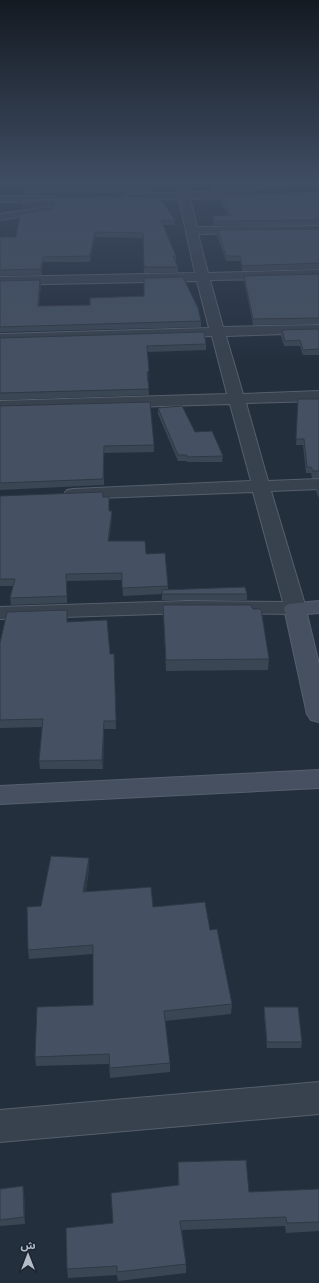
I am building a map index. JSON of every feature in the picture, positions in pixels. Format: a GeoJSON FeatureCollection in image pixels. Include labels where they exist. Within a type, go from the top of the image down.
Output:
{"type":"FeatureCollection","features":[{"type":"Feature","properties":{"kind":"main road"},"geometry":{"type":"LineString","coordinates":[[319,607],[294,608],[319,714]]}},
{"type":"Feature","properties":{"kind":"main road"},"geometry":{"type":"LineString","coordinates":[[0,795],[319,779]]}},
{"type":"Feature","properties":{"kind":"street"},"geometry":{"type":"LineString","coordinates":[[0,613],[188,607],[294,608],[219,331],[202,276],[195,243]]}},
{"type":"Feature","properties":{"kind":"street"},"geometry":{"type":"LineString","coordinates":[[0,280],[319,274]]}},
{"type":"Feature","properties":{"kind":"street"},"geometry":{"type":"LineString","coordinates":[[0,338],[319,328]]}},
{"type":"Feature","properties":{"kind":"street"},"geometry":{"type":"LineString","coordinates":[[0,406],[319,396]]}},
{"type":"Feature","properties":{"kind":"street"},"geometry":{"type":"LineString","coordinates":[[55,494],[319,484]]}},
{"type":"Feature","properties":{"kind":"street"},"geometry":{"type":"LineString","coordinates":[[0,1126],[319,1098]]}},
{"type":"Feature","properties":{"kind":"building"},"geometry":{"type":"Polygon","coordinates":[[[0,243],[93,243],[90,256],[43,257],[41,269],[0,270],[0,243]]]}},
{"type":"Feature","properties":{"kind":"building"},"geometry":{"type":"Polygon","coordinates":[[[143,243],[171,243],[176,256],[173,256],[178,267],[144,267],[143,243]]]}},
{"type":"Feature","properties":{"kind":"building"},"geometry":{"type":"Polygon","coordinates":[[[222,243],[319,243],[319,263],[242,266],[240,256],[226,256],[222,243]]]}},
{"type":"Feature","properties":{"kind":"building"},"geometry":{"type":"Polygon","coordinates":[[[319,274],[319,318],[253,319],[244,276],[319,274]]]}},
{"type":"Feature","properties":{"kind":"building"},"geometry":{"type":"Polygon","coordinates":[[[183,277],[198,308],[201,321],[0,327],[0,281],[40,280],[38,306],[90,305],[90,298],[144,296],[144,278],[183,277]]]}},
{"type":"Feature","properties":{"kind":"building"},"geometry":{"type":"Polygon","coordinates":[[[319,329],[319,349],[303,350],[300,340],[285,341],[282,330],[319,329]]]}},
{"type":"Feature","properties":{"kind":"building"},"geometry":{"type":"Polygon","coordinates":[[[204,332],[206,344],[147,346],[149,371],[147,372],[149,389],[0,393],[0,338],[204,332]]]}},
{"type":"Feature","properties":{"kind":"building"},"geometry":{"type":"Polygon","coordinates":[[[298,399],[319,399],[319,471],[313,471],[311,467],[307,467],[304,439],[296,439],[298,399]]]}},
{"type":"Feature","properties":{"kind":"building"},"geometry":{"type":"Polygon","coordinates":[[[150,402],[154,445],[104,446],[103,479],[0,483],[0,406],[150,402]]]}},
{"type":"Feature","properties":{"kind":"building"},"geometry":{"type":"Polygon","coordinates":[[[182,406],[195,432],[212,431],[223,456],[187,457],[187,455],[178,455],[158,408],[182,406]]]}},
{"type":"Feature","properties":{"kind":"building"},"geometry":{"type":"Polygon","coordinates":[[[103,492],[103,497],[109,497],[109,511],[112,511],[108,541],[145,541],[146,554],[165,553],[168,586],[122,588],[122,573],[66,574],[67,596],[10,598],[15,579],[0,579],[0,496],[103,492]]]}},
{"type":"Feature","properties":{"kind":"building"},"geometry":{"type":"Polygon","coordinates":[[[245,587],[247,594],[162,594],[162,590],[245,587]]]}},
{"type":"Feature","properties":{"kind":"building"},"geometry":{"type":"Polygon","coordinates":[[[163,605],[251,605],[253,609],[261,609],[269,659],[166,660],[163,605]]]}},
{"type":"Feature","properties":{"kind":"building"},"geometry":{"type":"Polygon","coordinates":[[[67,610],[67,622],[107,620],[110,654],[114,654],[116,721],[104,721],[102,760],[39,761],[43,719],[0,720],[0,643],[7,612],[67,610]]]}},
{"type":"Feature","properties":{"kind":"building"},"geometry":{"type":"Polygon","coordinates":[[[51,856],[89,858],[83,892],[151,887],[153,907],[205,902],[210,930],[217,929],[232,1004],[164,1011],[170,1063],[110,1068],[109,1054],[35,1057],[37,1007],[93,1005],[93,945],[28,950],[27,907],[41,906],[51,856]]]}},
{"type":"Feature","properties":{"kind":"building"},"geometry":{"type":"Polygon","coordinates":[[[264,1007],[298,1007],[302,1042],[267,1042],[264,1007]]]}},
{"type":"Feature","properties":{"kind":"building"},"geometry":{"type":"Polygon","coordinates":[[[246,1160],[249,1192],[319,1189],[319,1222],[287,1223],[286,1217],[180,1221],[186,1264],[117,1272],[117,1266],[67,1269],[66,1228],[113,1223],[111,1193],[179,1185],[178,1162],[246,1160]]]}},
{"type":"Feature","properties":{"kind":"building"},"geometry":{"type":"Polygon","coordinates":[[[23,1186],[24,1217],[0,1220],[0,1189],[23,1186]]]}}]}
